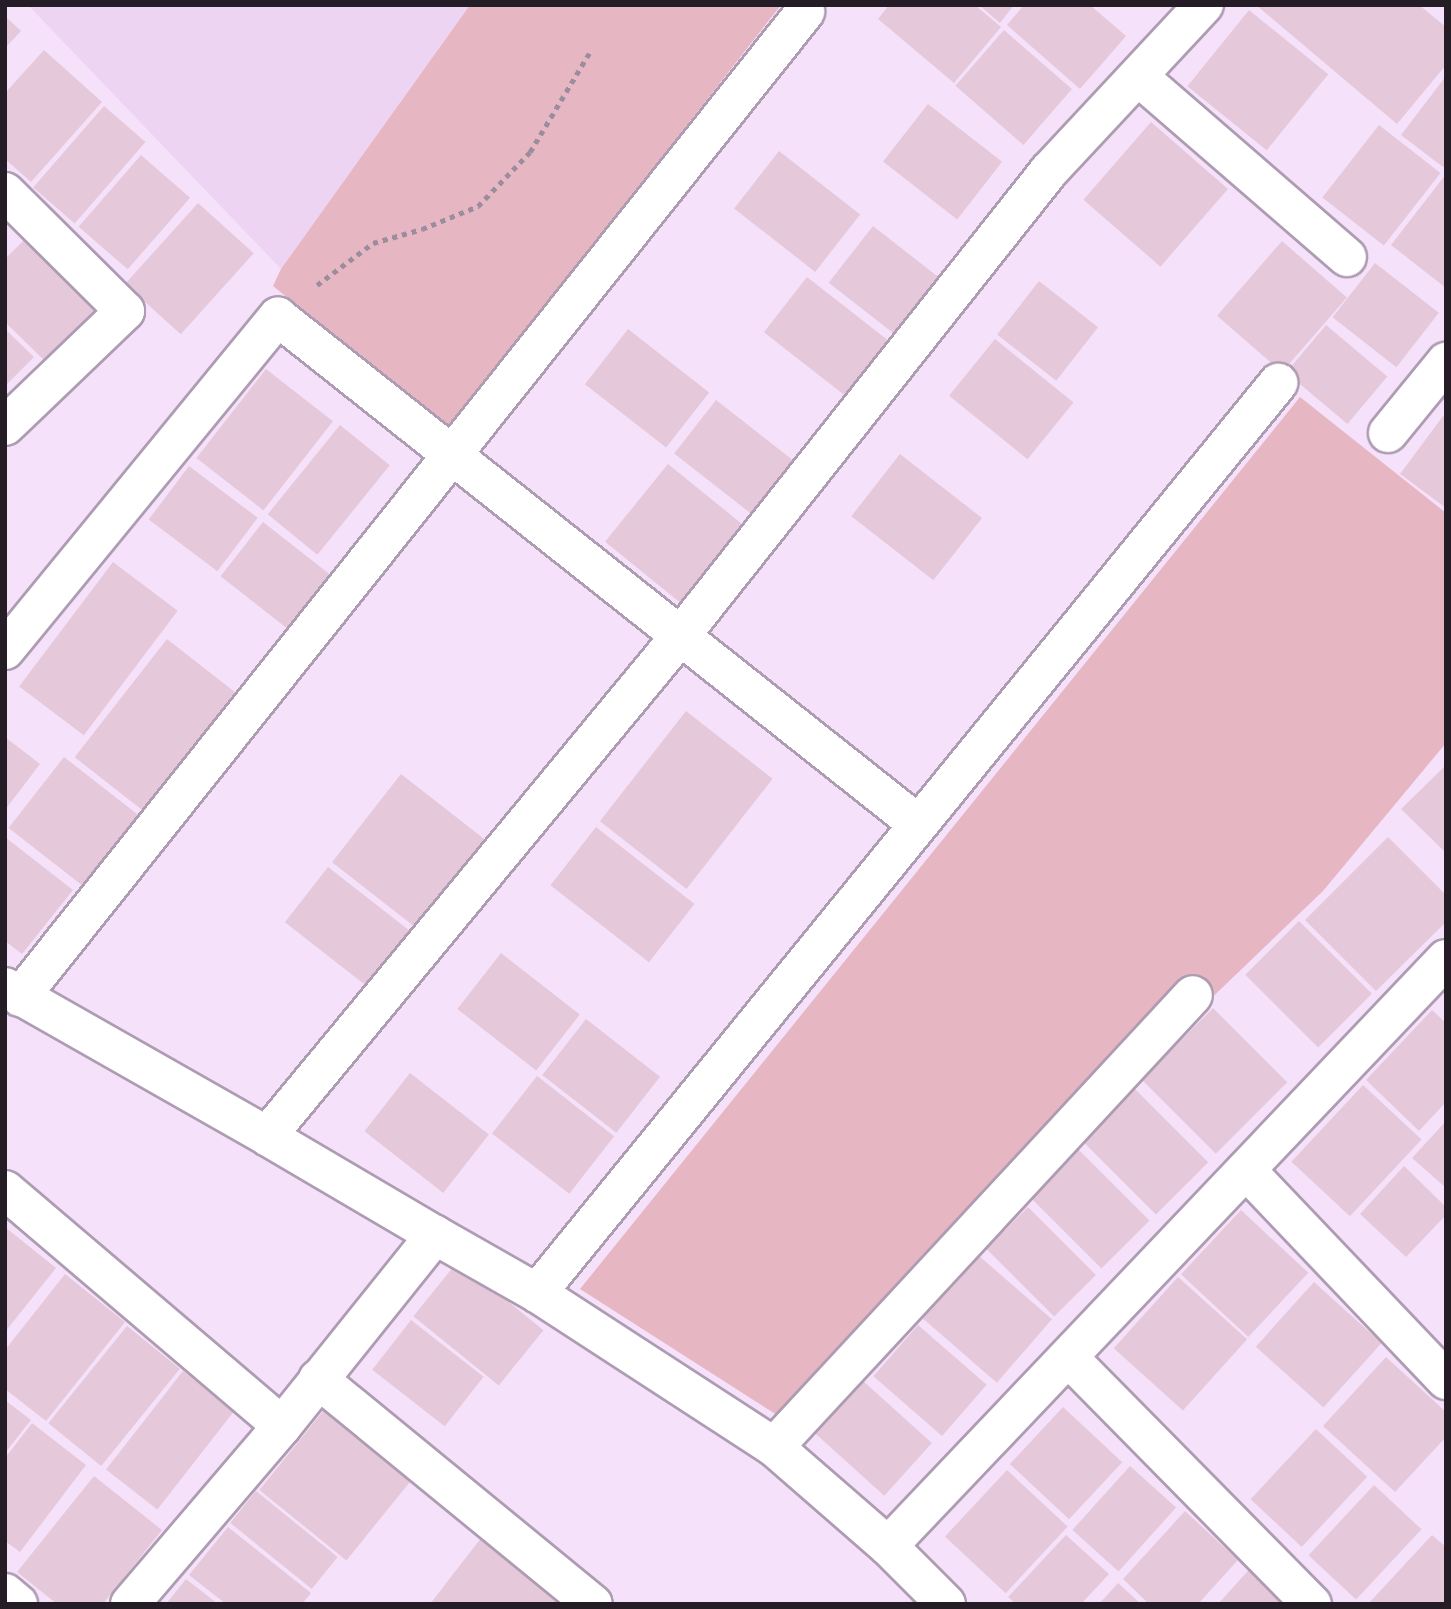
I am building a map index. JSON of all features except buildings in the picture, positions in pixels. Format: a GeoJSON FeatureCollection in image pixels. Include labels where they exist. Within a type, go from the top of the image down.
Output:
{"type":"FeatureCollection","features":[{"type":"Feature","properties":{"kind":"street"},"geometry":{"type":"LineString","coordinates":[[267,1136],[682,634],[1049,171],[1139,78],[1204,5]]}},
{"type":"Feature","properties":{"kind":"street"},"geometry":{"type":"LineString","coordinates":[[805,12],[453,456],[13,992],[537,1293],[774,1447],[888,1546],[946,1604]]}},
{"type":"Feature","properties":{"kind":"street"},"geometry":{"type":"LineString","coordinates":[[1139,78],[1347,257]]}},
{"type":"Feature","properties":{"kind":"street"},"geometry":{"type":"LineString","coordinates":[[5,192],[125,311],[5,426]]}},
{"type":"Feature","properties":{"kind":"street"},"geometry":{"type":"LineString","coordinates":[[5,650],[278,317],[682,634],[918,824]]}},
{"type":"Feature","properties":{"kind":"street"},"geometry":{"type":"LineString","coordinates":[[1388,433],[1446,362]]}},
{"type":"Feature","properties":{"kind":"street"},"geometry":{"type":"LineString","coordinates":[[537,1293],[1278,383]]}},
{"type":"Feature","properties":{"kind":"street"},"geometry":{"type":"LineString","coordinates":[[888,1546],[1246,1170],[1440,977]]}},
{"type":"Feature","properties":{"kind":"street"},"geometry":{"type":"LineString","coordinates":[[774,1447],[1193,995]]}},
{"type":"Feature","properties":{"kind":"street"},"geometry":{"type":"LineString","coordinates":[[1246,1170],[1446,1380]]}},
{"type":"Feature","properties":{"kind":"street"},"geometry":{"type":"LineString","coordinates":[[5,1190],[282,1426]]}},
{"type":"Feature","properties":{"kind":"street"},"geometry":{"type":"LineString","coordinates":[[130,1604],[282,1426],[435,1236]]}},
{"type":"Feature","properties":{"kind":"street"},"geometry":{"type":"LineString","coordinates":[[1069,1358],[1312,1604]]}},
{"type":"Feature","properties":{"kind":"street"},"geometry":{"type":"LineString","coordinates":[[318,1379],[593,1604]]}},
{"type":"Feature","properties":{"kind":"street"},"geometry":{"type":"LineString","coordinates":[[5,1593],[18,1604]]}},
{"type":"Feature","properties":{"kind":"path"},"geometry":{"type":"LineString","coordinates":[[278,317],[373,243],[422,229],[478,206],[530,152],[592,50]]}},
{"type":"Feature","properties":{"kind":"shaded area"},"geometry":{"type":"Polygon","coordinates":[[[28,5],[470,5],[281,269],[28,5]]]}},
{"type":"Feature","properties":{"kind":"shaded area"},"geometry":{"type":"Polygon","coordinates":[[[470,5],[781,5],[449,429],[273,286],[281,269],[470,5]]]}},
{"type":"Feature","properties":{"kind":"shaded area"},"geometry":{"type":"Polygon","coordinates":[[[1300,397],[1446,513],[1446,743],[1323,891],[777,1415],[580,1289],[1300,397]]]}}]}
